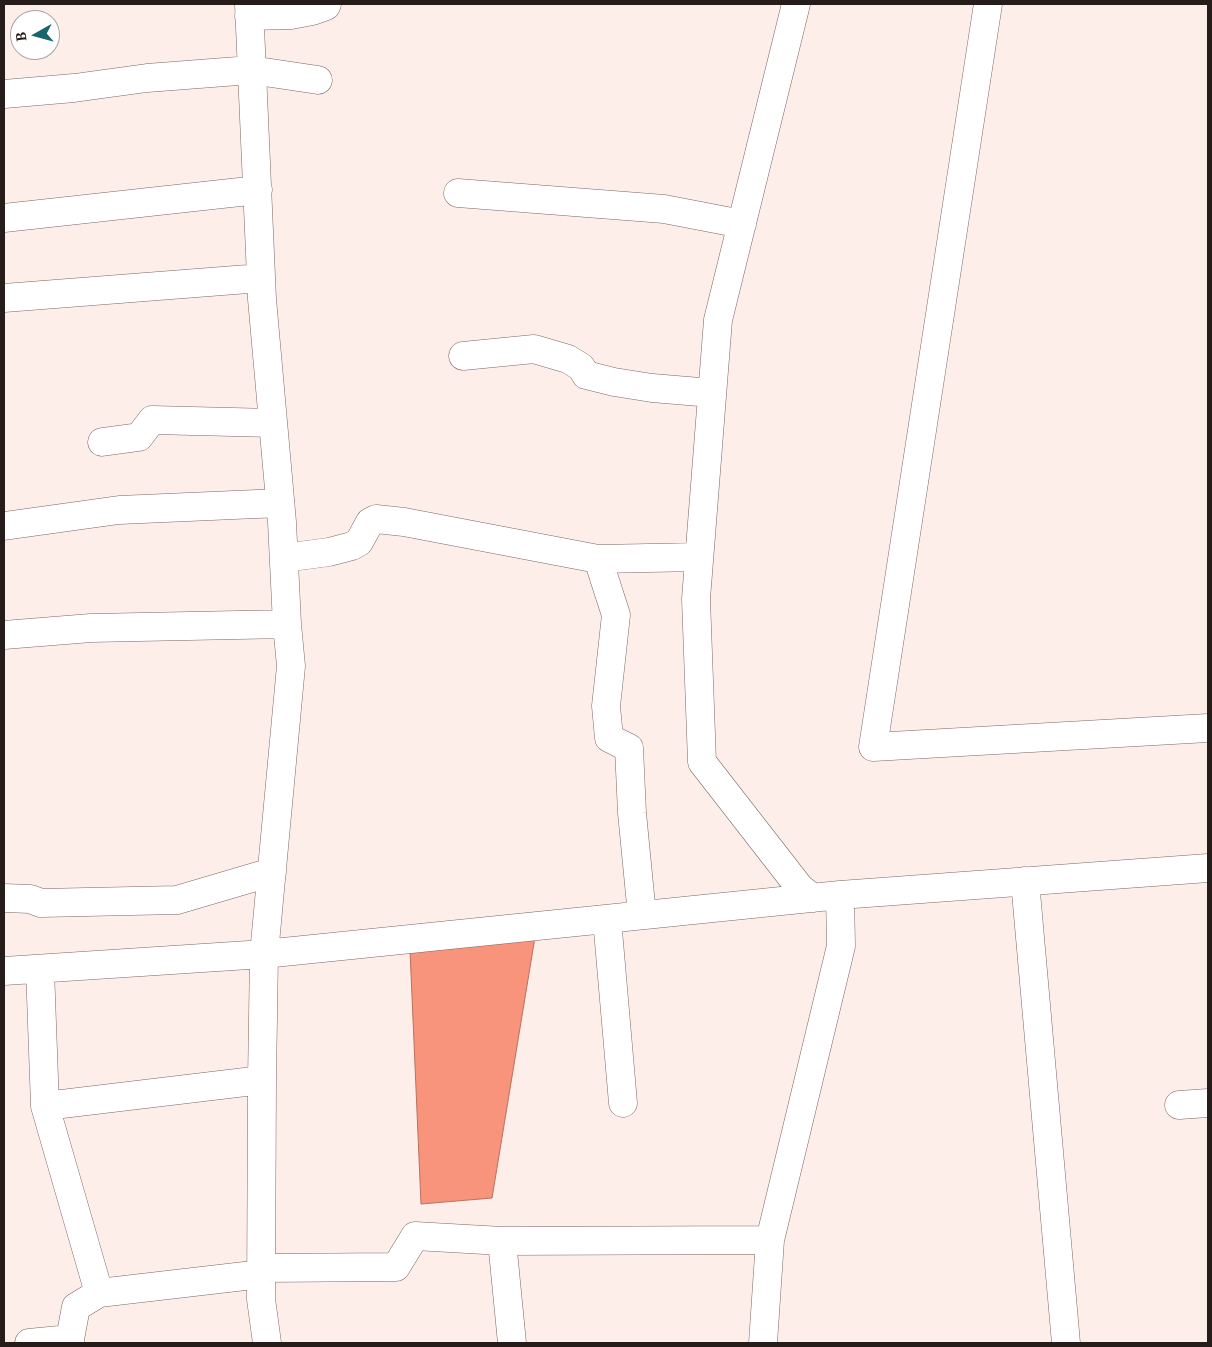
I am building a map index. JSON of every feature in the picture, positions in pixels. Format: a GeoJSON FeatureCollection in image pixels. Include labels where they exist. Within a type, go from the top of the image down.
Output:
{"type":"FeatureCollection","features":[{"type":"Feature","properties":{"kind":"street"},"geometry":{"type":"LineString","coordinates":[[267,1343],[262,1300],[264,954],[290,666],[280,503],[261,278],[249,10],[291,15],[312,11],[327,4]]}},
{"type":"Feature","properties":{"kind":"street"},"geometry":{"type":"LineString","coordinates":[[796,4],[718,320],[696,599],[702,762],[800,888],[813,898]]}},
{"type":"Feature","properties":{"kind":"street"},"geometry":{"type":"LineString","coordinates":[[988,4],[873,747],[1208,728]]}},
{"type":"Feature","properties":{"kind":"street"},"geometry":{"type":"LineString","coordinates":[[4,94],[74,88],[147,78],[251,70],[318,80]]}},
{"type":"Feature","properties":{"kind":"street"},"geometry":{"type":"LineString","coordinates":[[4,218],[258,190]]}},
{"type":"Feature","properties":{"kind":"street"},"geometry":{"type":"LineString","coordinates":[[458,192],[664,209],[742,224]]}},
{"type":"Feature","properties":{"kind":"street"},"geometry":{"type":"LineString","coordinates":[[4,298],[261,278]]}},
{"type":"Feature","properties":{"kind":"street"},"geometry":{"type":"LineString","coordinates":[[463,356],[534,349],[568,358],[581,367],[586,375],[614,382],[652,388],[712,393]]}},
{"type":"Feature","properties":{"kind":"street"},"geometry":{"type":"LineString","coordinates":[[102,442],[140,437],[152,420],[273,423]]}},
{"type":"Feature","properties":{"kind":"street"},"geometry":{"type":"LineString","coordinates":[[4,526],[119,510],[280,503]]}},
{"type":"Feature","properties":{"kind":"street"},"geometry":{"type":"LineString","coordinates":[[284,558],[329,552],[352,546],[359,542],[370,522],[376,520],[404,522],[598,560],[699,557]]}},
{"type":"Feature","properties":{"kind":"street"},"geometry":{"type":"LineString","coordinates":[[598,560],[616,615],[606,706],[609,738],[629,748],[632,813],[642,915]]}},
{"type":"Feature","properties":{"kind":"street"},"geometry":{"type":"LineString","coordinates":[[4,635],[91,628],[287,624]]}},
{"type":"Feature","properties":{"kind":"street"},"geometry":{"type":"LineString","coordinates":[[4,971],[264,954],[840,895],[1208,868]]}},
{"type":"Feature","properties":{"kind":"street"},"geometry":{"type":"LineString","coordinates":[[4,898],[30,899],[41,903],[177,900],[272,872]]}},
{"type":"Feature","properties":{"kind":"street"},"geometry":{"type":"LineString","coordinates":[[1025,881],[1066,1343]]}},
{"type":"Feature","properties":{"kind":"street"},"geometry":{"type":"LineString","coordinates":[[763,1343],[770,1240],[840,946],[840,895]]}},
{"type":"Feature","properties":{"kind":"street"},"geometry":{"type":"LineString","coordinates":[[607,919],[623,1103]]}},
{"type":"Feature","properties":{"kind":"street"},"geometry":{"type":"LineString","coordinates":[[40,969],[45,1106],[98,1293]]}},
{"type":"Feature","properties":{"kind":"street"},"geometry":{"type":"LineString","coordinates":[[45,1106],[262,1080]]}},
{"type":"Feature","properties":{"kind":"street"},"geometry":{"type":"LineString","coordinates":[[1179,1105],[1208,1103]]}},
{"type":"Feature","properties":{"kind":"street"},"geometry":{"type":"LineString","coordinates":[[29,1343],[70,1341],[76,1307],[98,1293],[262,1271],[396,1268],[416,1236],[502,1240],[770,1240]]}},
{"type":"Feature","properties":{"kind":"street"},"geometry":{"type":"LineString","coordinates":[[502,1240],[512,1343]]}},
{"type":"Feature","properties":{"kind":"shaded area"},"geometry":{"type":"Polygon","coordinates":[[[535,937],[492,1198],[421,1204],[410,950],[535,937]]]}}]}
